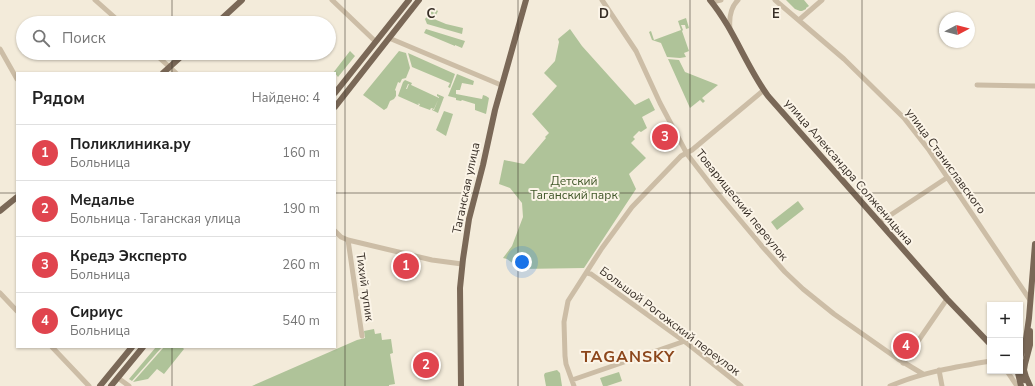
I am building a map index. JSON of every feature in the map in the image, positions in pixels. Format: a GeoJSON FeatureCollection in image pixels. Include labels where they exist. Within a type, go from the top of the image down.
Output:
{"type":"FeatureCollection","features":[{"type":"Feature","properties":{"kind":"main road"},"geometry":{"type":"LineString","coordinates":[[225,16],[242,0]]}},
{"type":"Feature","properties":{"kind":"main road"},"geometry":{"type":"LineString","coordinates":[[336,92],[409,0]]}},
{"type":"Feature","properties":{"kind":"main road"},"geometry":{"type":"LineString","coordinates":[[336,106],[419,0]]}},
{"type":"Feature","properties":{"kind":"main road","name":"Таганская улица"},"geometry":{"type":"LineString","coordinates":[[460,386],[460,288],[469,219],[501,85],[526,0]]}},
{"type":"Feature","properties":{"kind":"main road","name":"улица Александра Солженицына"},"geometry":{"type":"LineString","coordinates":[[711,1],[730,30],[764,90],[889,234],[987,341]]}},
{"type":"Feature","properties":{"kind":"main road"},"geometry":{"type":"LineString","coordinates":[[164,72],[178,60]]}},
{"type":"Feature","properties":{"kind":"main road"},"geometry":{"type":"LineString","coordinates":[[0,211],[16,198]]}},
{"type":"Feature","properties":{"kind":"main road"},"geometry":{"type":"LineString","coordinates":[[1023,348],[1029,318],[1035,244]]}},
{"type":"Feature","properties":{"kind":"main road"},"geometry":{"type":"LineString","coordinates":[[1029,318],[1030,347],[1024,370],[1030,386]]}},
{"type":"Feature","properties":{"kind":"main road"},"geometry":{"type":"LineString","coordinates":[[1023,340],[1026,337]]}},
{"type":"Feature","properties":{"kind":"main road"},"geometry":{"type":"LineString","coordinates":[[100,386],[131,348]]}},
{"type":"Feature","properties":{"kind":"main road"},"geometry":{"type":"LineString","coordinates":[[111,386],[142,348]]}},
{"type":"Feature","properties":{"kind":"main road"},"geometry":{"type":"LineString","coordinates":[[1019,374],[1021,386]]}},
{"type":"Feature","properties":{"kind":"main road"},"geometry":{"type":"LineString","coordinates":[[1020,374],[1030,386]]}},
{"type":"Feature","properties":{"kind":"street"},"geometry":{"type":"LineString","coordinates":[[95,0],[113,16]]}},
{"type":"Feature","properties":{"kind":"street"},"geometry":{"type":"LineString","coordinates":[[332,0],[376,41]]}},
{"type":"Feature","properties":{"kind":"street","name":"Товарищеский переулок"},"geometry":{"type":"LineString","coordinates":[[602,0],[636,51],[660,103],[687,154],[745,227],[793,281],[834,314],[903,363],[923,374]]}},
{"type":"Feature","properties":{"kind":"street"},"geometry":{"type":"LineString","coordinates":[[711,1],[721,0]]}},
{"type":"Feature","properties":{"kind":"street"},"geometry":{"type":"LineString","coordinates":[[730,30],[730,16],[733,6],[738,0]]}},
{"type":"Feature","properties":{"kind":"street","name":"улица Станиславского"},"geometry":{"type":"LineString","coordinates":[[775,0],[844,59],[900,113],[948,177],[1030,300]]}},
{"type":"Feature","properties":{"kind":"street"},"geometry":{"type":"LineString","coordinates":[[799,20],[822,0]]}},
{"type":"Feature","properties":{"kind":"street"},"geometry":{"type":"LineString","coordinates":[[390,38],[501,85]]}},
{"type":"Feature","properties":{"kind":"street"},"geometry":{"type":"LineString","coordinates":[[0,49],[16,77]]}},
{"type":"Feature","properties":{"kind":"street"},"geometry":{"type":"LineString","coordinates":[[162,60],[175,72]]}},
{"type":"Feature","properties":{"kind":"street"},"geometry":{"type":"LineString","coordinates":[[977,85],[1035,86]]}},
{"type":"Feature","properties":{"kind":"street"},"geometry":{"type":"LineString","coordinates":[[574,386],[566,361],[564,322],[568,301],[602,248],[632,207],[681,156],[687,154],[764,90]]}},
{"type":"Feature","properties":{"kind":"street"},"geometry":{"type":"LineString","coordinates":[[880,222],[948,177]]}},
{"type":"Feature","properties":{"kind":"street"},"geometry":{"type":"LineString","coordinates":[[336,233],[348,240],[432,260],[462,264]]}},
{"type":"Feature","properties":{"kind":"street","name":"Тихий тупик"},"geometry":{"type":"LineString","coordinates":[[348,240],[362,336]]}},
{"type":"Feature","properties":{"kind":"street","name":"Большой Рогожский переулок"},"geometry":{"type":"LineString","coordinates":[[587,273],[591,274],[685,341],[741,386]]}},
{"type":"Feature","properties":{"kind":"street"},"geometry":{"type":"LineString","coordinates":[[0,293],[16,310]]}},
{"type":"Feature","properties":{"kind":"street"},"geometry":{"type":"LineString","coordinates":[[903,363],[947,299]]}},
{"type":"Feature","properties":{"kind":"street"},"geometry":{"type":"LineString","coordinates":[[572,380],[685,341]]}},
{"type":"Feature","properties":{"kind":"street"},"geometry":{"type":"LineString","coordinates":[[53,348],[89,386]]}},
{"type":"Feature","properties":{"kind":"street"},"geometry":{"type":"LineString","coordinates":[[890,386],[938,370],[987,362]]}},
{"type":"Feature","properties":{"kind":"street"},"geometry":{"type":"LineString","coordinates":[[938,370],[942,386]]}},
{"type":"Feature","properties":{"kind":"street"},"geometry":{"type":"LineString","coordinates":[[1009,374],[1017,386]]}},
{"type":"Feature","properties":{"kind":"street"},"geometry":{"type":"LineString","coordinates":[[118,378],[129,386]]}},
{"type":"Feature","properties":{"kind":"green space"},"geometry":{"type":"Polygon","coordinates":[[[786,0],[804,0],[809,6],[800,11],[795,9],[786,0]]]}},
{"type":"Feature","properties":{"kind":"green space"},"geometry":{"type":"Polygon","coordinates":[[[435,9],[438,11],[434,19],[446,24],[463,28],[462,34],[427,24],[425,19],[432,10],[435,9]]]}},
{"type":"Feature","properties":{"kind":"green space"},"geometry":{"type":"Polygon","coordinates":[[[686,18],[689,28],[686,29],[685,25],[681,25],[689,51],[684,53],[686,57],[667,57],[661,43],[652,40],[649,32],[651,31],[654,40],[681,30],[678,21],[686,18]]]}},
{"type":"Feature","properties":{"kind":"green space"},"geometry":{"type":"Polygon","coordinates":[[[426,29],[465,41],[462,48],[455,46],[424,33],[426,29]]]}},
{"type":"Feature","properties":{"kind":"green space","name":"Детский Таганский парк"},"geometry":{"type":"Polygon","coordinates":[[[570,29],[582,46],[635,105],[649,98],[655,110],[642,117],[647,128],[641,132],[639,131],[633,137],[635,139],[631,143],[646,158],[629,174],[636,189],[584,268],[521,269],[507,259],[503,258],[512,246],[523,217],[522,203],[510,188],[499,184],[504,160],[524,164],[549,133],[532,114],[557,86],[544,73],[555,61],[559,42],[558,39],[570,29]]]}},
{"type":"Feature","properties":{"kind":"green space"},"geometry":{"type":"Polygon","coordinates":[[[350,51],[355,56],[338,77],[336,72],[334,72],[350,51]]]}},
{"type":"Feature","properties":{"kind":"green space"},"geometry":{"type":"Polygon","coordinates":[[[399,51],[406,53],[410,68],[406,78],[402,79],[400,83],[398,82],[395,90],[396,96],[390,101],[387,108],[384,110],[363,95],[399,51]]]}},
{"type":"Feature","properties":{"kind":"green space"},"geometry":{"type":"Polygon","coordinates":[[[408,53],[455,74],[450,88],[448,87],[450,83],[412,67],[408,53]]]}},
{"type":"Feature","properties":{"kind":"green space"},"geometry":{"type":"Polygon","coordinates":[[[668,59],[679,60],[685,72],[718,85],[702,98],[705,101],[703,103],[700,100],[690,108],[668,59]]]}},
{"type":"Feature","properties":{"kind":"green space"},"geometry":{"type":"Polygon","coordinates":[[[457,74],[474,81],[473,85],[462,83],[460,90],[456,90],[456,94],[482,99],[483,95],[489,98],[486,114],[475,110],[475,104],[462,100],[456,100],[456,98],[448,96],[457,74]]]}},
{"type":"Feature","properties":{"kind":"green space"},"geometry":{"type":"Polygon","coordinates":[[[405,80],[412,83],[411,85],[439,98],[437,94],[444,97],[438,113],[432,109],[434,110],[438,100],[434,109],[431,108],[430,110],[419,106],[420,104],[417,103],[419,104],[418,105],[398,96],[405,80]]]}},
{"type":"Feature","properties":{"kind":"green space"},"geometry":{"type":"Polygon","coordinates":[[[444,111],[453,114],[446,136],[436,130],[444,111]]]}},
{"type":"Feature","properties":{"kind":"green space"},"geometry":{"type":"Polygon","coordinates":[[[798,201],[804,209],[777,230],[771,222],[798,201]]]}},
{"type":"Feature","properties":{"kind":"green space"},"geometry":{"type":"Polygon","coordinates":[[[374,329],[375,334],[381,333],[382,340],[391,339],[393,353],[390,354],[395,384],[389,386],[252,386],[357,340],[365,338],[364,331],[374,329]]]}},
{"type":"Feature","properties":{"kind":"green space"},"geometry":{"type":"Polygon","coordinates":[[[155,348],[161,348],[132,381],[129,379],[155,348]]]}},
{"type":"Feature","properties":{"kind":"green space"},"geometry":{"type":"Polygon","coordinates":[[[163,348],[184,349],[164,374],[157,369],[148,379],[133,382],[163,348]]]}},
{"type":"Feature","properties":{"kind":"green space"},"geometry":{"type":"Polygon","coordinates":[[[557,370],[560,373],[562,386],[546,386],[545,373],[557,370]]]}},
{"type":"Feature","properties":{"kind":"green space"},"geometry":{"type":"Polygon","coordinates":[[[619,372],[622,381],[603,386],[600,378],[619,372]]]}},
{"type":"Feature","properties":{"kind":"place","name":"Кредэ Эксперто"},"geometry":{"type":"Point","coordinates":[665,137]}},
{"type":"Feature","properties":{"kind":"place","name":"Поликлиника.ру"},"geometry":{"type":"Point","coordinates":[406,266]}},
{"type":"Feature","properties":{"kind":"place","name":"Сириус"},"geometry":{"type":"Point","coordinates":[906,346]}},
{"type":"Feature","properties":{"kind":"place","name":"Медалье"},"geometry":{"type":"Point","coordinates":[426,365]}},
{"type":"Feature","properties":{"kind":"district","name":"TAGANSKY"},"geometry":{"type":"Point","coordinates":[628,356]}}]}
